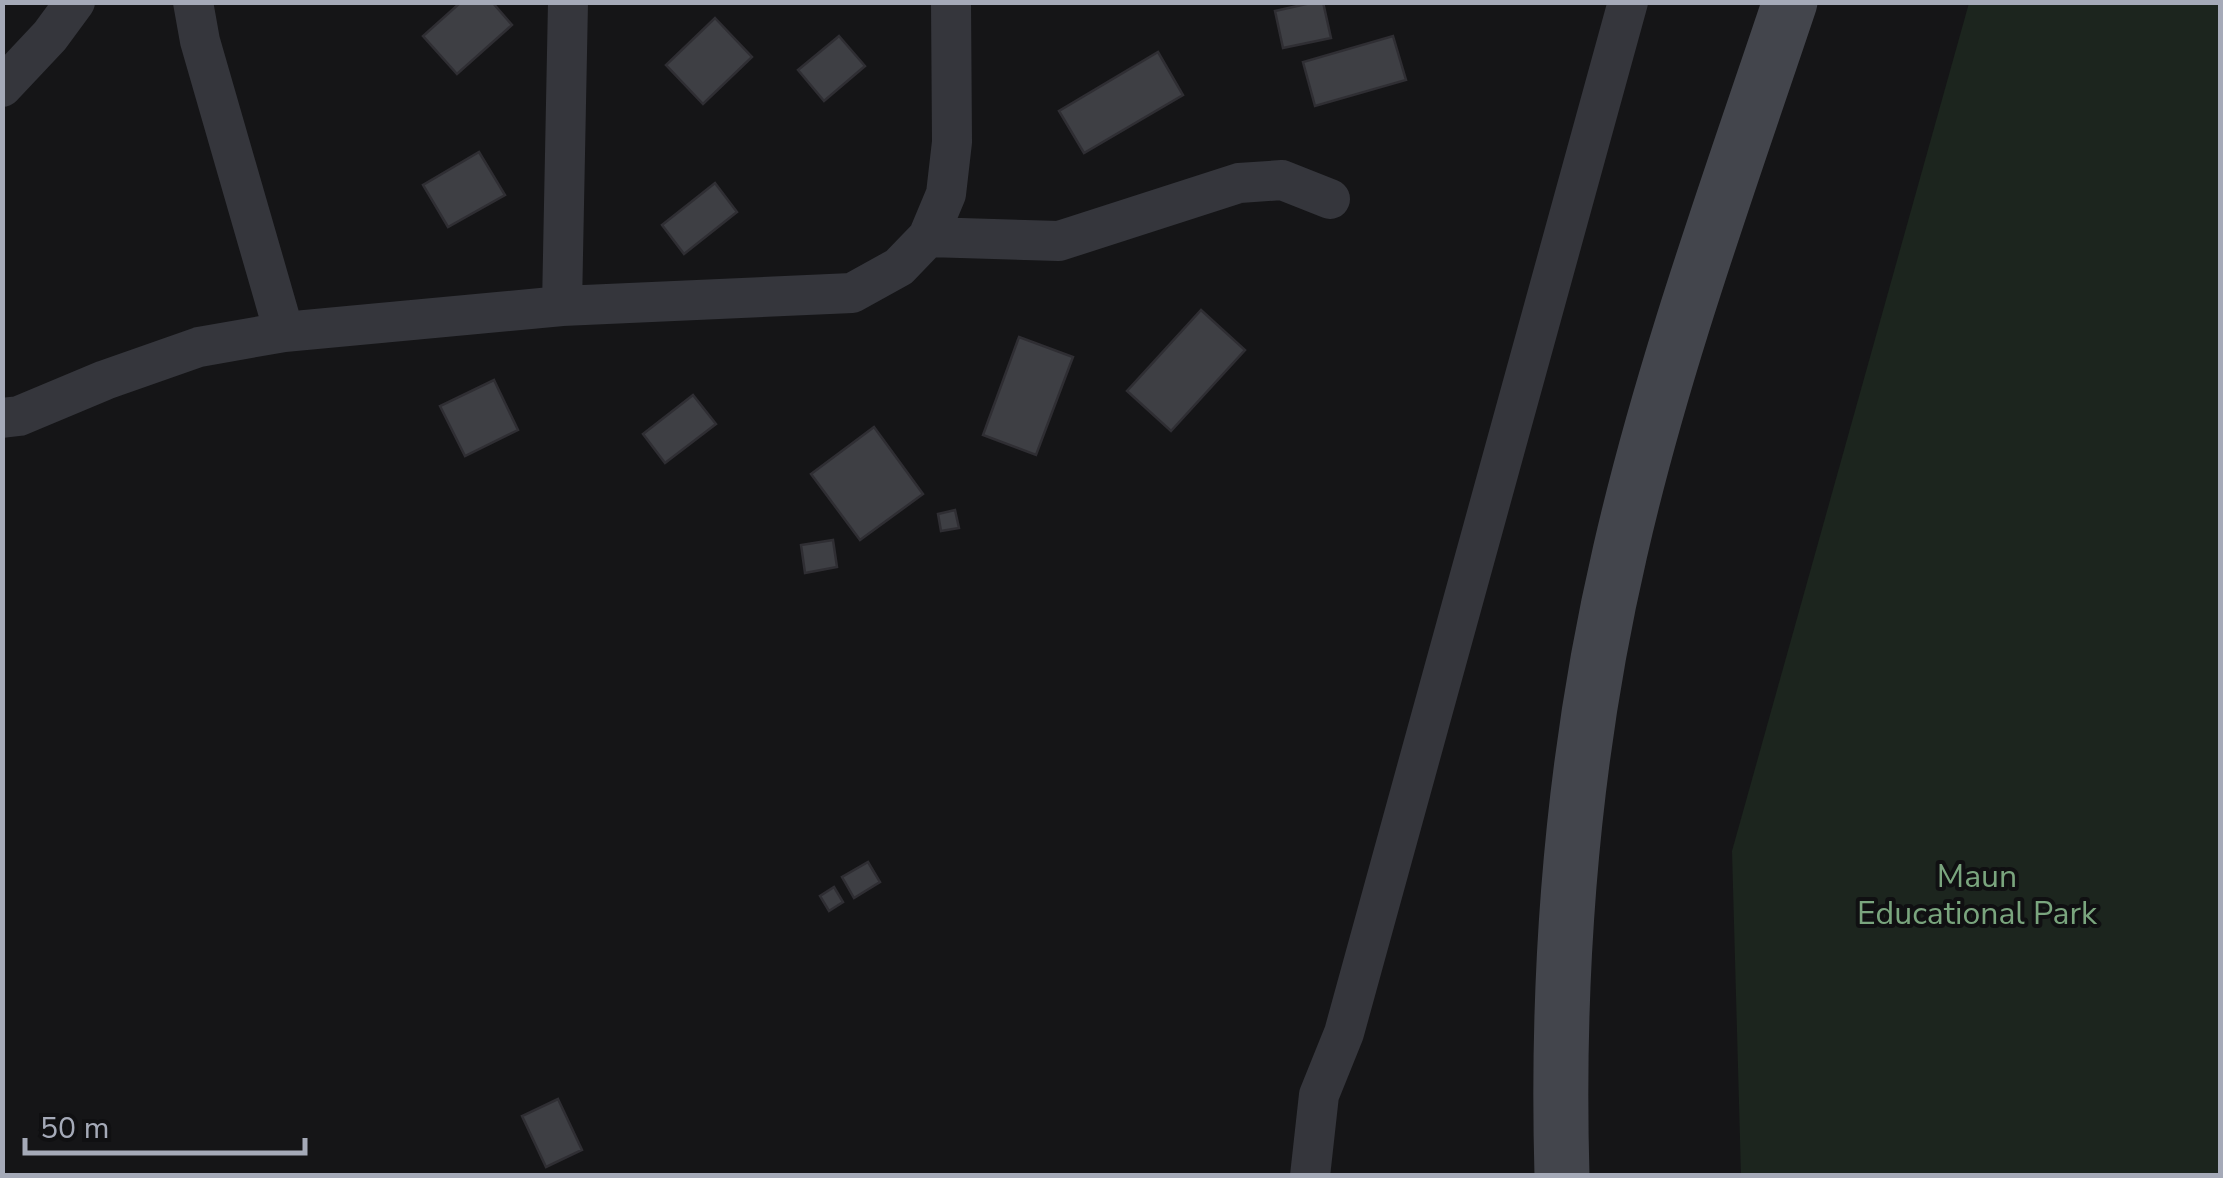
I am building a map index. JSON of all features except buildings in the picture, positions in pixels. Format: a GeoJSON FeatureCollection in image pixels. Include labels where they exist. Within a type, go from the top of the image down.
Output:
{"type":"FeatureCollection","features":[{"type":"Feature","properties":{"kind":"main road"},"geometry":{"type":"LineString","coordinates":[[1562,1176],[1562,981],[1572,840],[1619,553],[1676,339],[1790,2]]}},
{"type":"Feature","properties":{"kind":"street"},"geometry":{"type":"LineString","coordinates":[[2,86],[50,36],[75,2]]}},
{"type":"Feature","properties":{"kind":"street"},"geometry":{"type":"LineString","coordinates":[[193,2],[200,41],[284,332]]}},
{"type":"Feature","properties":{"kind":"street"},"geometry":{"type":"LineString","coordinates":[[562,306],[568,2]]}},
{"type":"Feature","properties":{"kind":"street"},"geometry":{"type":"LineString","coordinates":[[2,418],[18,416],[200,347],[284,332],[562,306],[852,292],[899,267],[928,237],[946,194],[952,142],[951,2]]}},
{"type":"Feature","properties":{"kind":"street"},"geometry":{"type":"LineString","coordinates":[[1310,1176],[1319,1095],[1344,1033],[1628,2]]}},
{"type":"Feature","properties":{"kind":"street"},"geometry":{"type":"LineString","coordinates":[[928,237],[1059,241],[1239,183],[1282,180],[1330,200]]}},
{"type":"Feature","properties":{"kind":"green space","name":"Maun Educational Park"},"geometry":{"type":"Polygon","coordinates":[[[1969,3],[2220,3],[2220,1175],[1741,1175],[1732,851],[1969,3]]]}}]}
